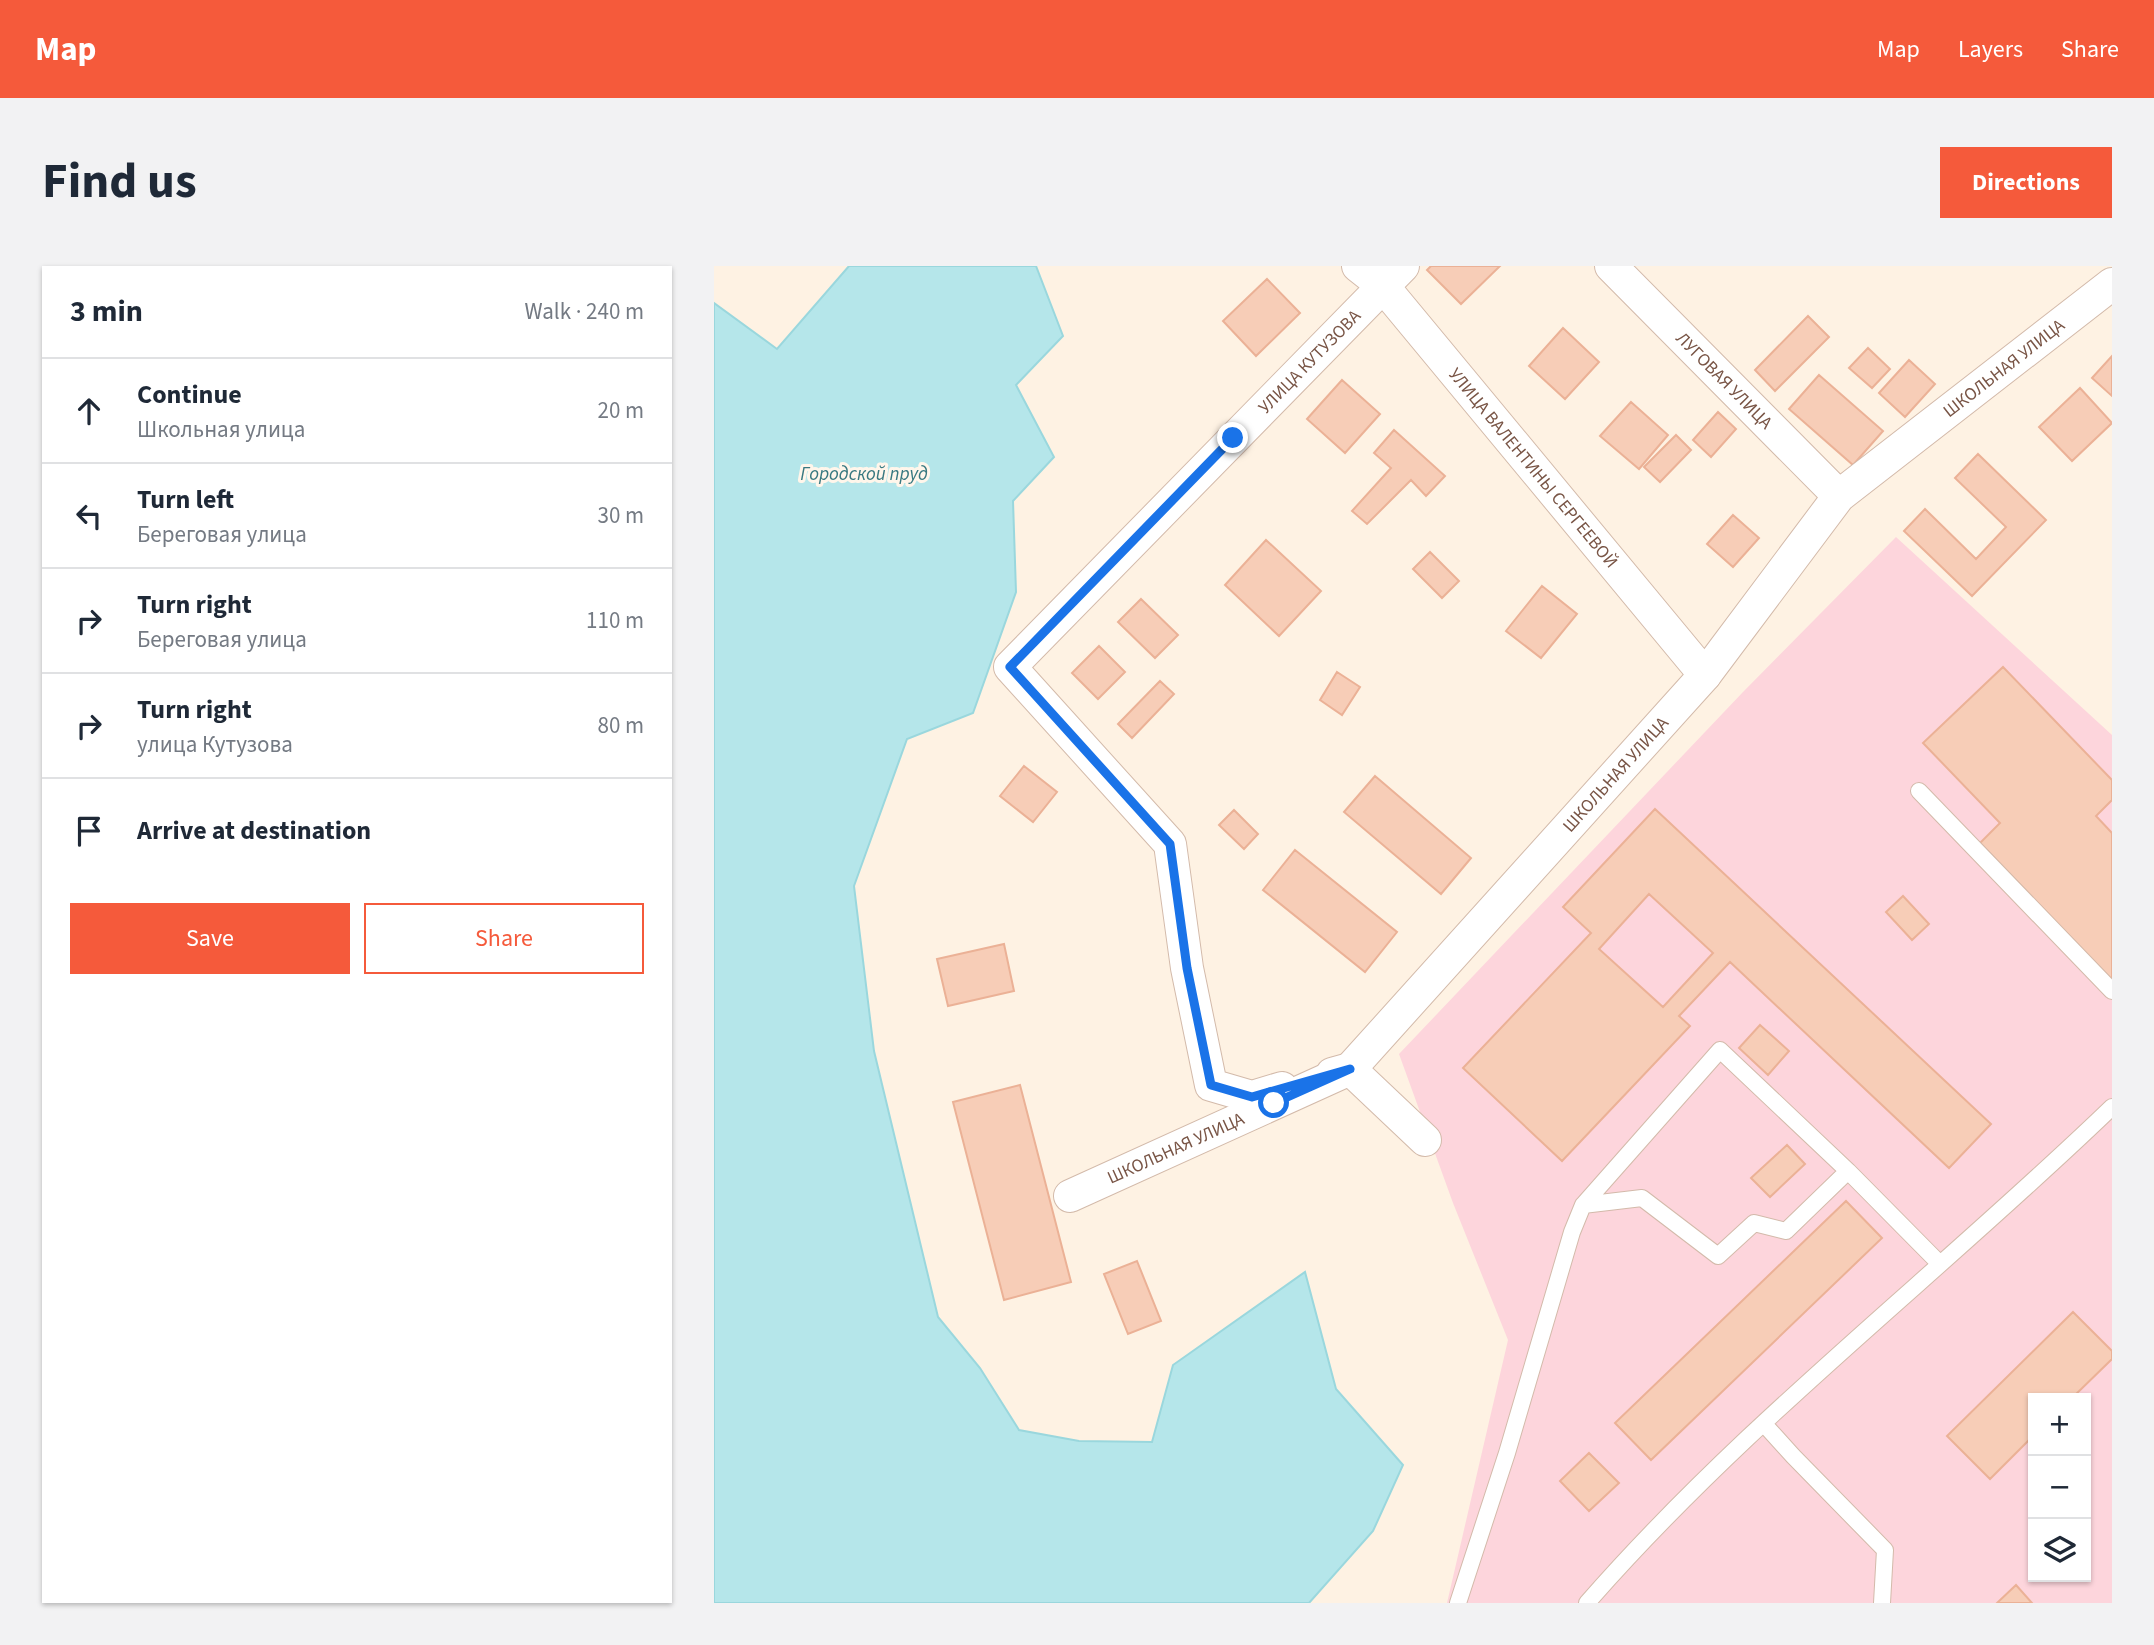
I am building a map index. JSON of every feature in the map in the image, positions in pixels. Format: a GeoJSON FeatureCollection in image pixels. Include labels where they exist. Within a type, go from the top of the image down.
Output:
{"type":"FeatureCollection","features":[{"type":"Feature","properties":{"kind":"street","name":"ЛУГОВАЯ УЛИЦА"},"geometry":{"type":"LineString","coordinates":[[1611,266],[1839,496]]}},
{"type":"Feature","properties":{"kind":"street","name":"УЛИЦА КУТУЗОВА"},"geometry":{"type":"LineString","coordinates":[[1350,1069],[1252,1097],[1211,1085],[1187,968],[1170,844],[1010,667],[1381,272]]}},
{"type":"Feature","properties":{"kind":"street","name":"УЛИЦА ВАЛЕНТИНЫ СЕРГЕЕВОЙ"},"geometry":{"type":"LineString","coordinates":[[1381,272],[1705,675]]}},
{"type":"Feature","properties":{"kind":"street","name":"ШКОЛЬНАЯ УЛИЦА"},"geometry":{"type":"LineString","coordinates":[[1070,1196],[1350,1069],[1705,675],[1839,496],[2110,281]]}},
{"type":"Feature","properties":{"kind":"street"},"geometry":{"type":"LineString","coordinates":[[1350,1069],[1424,1140]]}},
{"type":"Feature","properties":{"kind":"lane"},"geometry":{"type":"LineString","coordinates":[[1919,791],[2112,991]]}},
{"type":"Feature","properties":{"kind":"lane"},"geometry":{"type":"LineString","coordinates":[[1458,1603],[1507,1453],[1564,1257],[1583,1205],[1720,1050],[1848,1171],[1940,1264]]}},
{"type":"Feature","properties":{"kind":"lane"},"geometry":{"type":"LineString","coordinates":[[1587,1603],[1663,1522],[1764,1424],[2037,1179],[2112,1107]]}},
{"type":"Feature","properties":{"kind":"lane"},"geometry":{"type":"LineString","coordinates":[[1583,1205],[1642,1198],[1718,1256],[1754,1223],[1786,1231],[1848,1171]]}},
{"type":"Feature","properties":{"kind":"lane"},"geometry":{"type":"LineString","coordinates":[[1764,1424],[1885,1550],[1882,1603]]}},
{"type":"Feature","properties":{"kind":"shaded area"},"geometry":{"type":"Polygon","coordinates":[[[1896,537],[2112,735],[2112,1603],[1447,1603],[1508,1340],[1453,1203],[1399,1054],[1743,692],[1896,537]]]}},
{"type":"Feature","properties":{"kind":"water","name":"Городской пруд"},"geometry":{"type":"Polygon","coordinates":[[[849,266],[1036,266],[1063,336],[1016,385],[1054,457],[1013,501],[1016,592],[973,713],[907,739],[854,886],[874,1051],[938,1317],[980,1368],[1019,1430],[1079,1441],[1152,1442],[1173,1365],[1305,1272],[1336,1389],[1403,1465],[1373,1531],[1309,1603],[714,1603],[714,303],[777,349],[849,266]]]}},
{"type":"Feature","properties":{"kind":"building"},"geometry":{"type":"Polygon","coordinates":[[[1431,266],[1500,266],[1461,304],[1427,270],[1431,266]]]}},
{"type":"Feature","properties":{"kind":"building"},"geometry":{"type":"Polygon","coordinates":[[[1267,279],[1300,313],[1256,356],[1223,321],[1267,279]]]}},
{"type":"Feature","properties":{"kind":"building"},"geometry":{"type":"Polygon","coordinates":[[[1808,316],[1829,337],[1775,391],[1755,370],[1808,316]]]}},
{"type":"Feature","properties":{"kind":"building"},"geometry":{"type":"Polygon","coordinates":[[[1563,328],[1599,362],[1565,399],[1529,366],[1563,328]]]}},
{"type":"Feature","properties":{"kind":"building"},"geometry":{"type":"Polygon","coordinates":[[[1868,348],[1890,369],[1872,388],[1849,368],[1868,348]]]}},
{"type":"Feature","properties":{"kind":"building"},"geometry":{"type":"Polygon","coordinates":[[[2112,356],[2112,396],[2092,378],[2112,356]]]}},
{"type":"Feature","properties":{"kind":"building"},"geometry":{"type":"Polygon","coordinates":[[[1909,360],[1935,384],[1905,417],[1879,393],[1909,360]]]}},
{"type":"Feature","properties":{"kind":"building"},"geometry":{"type":"Polygon","coordinates":[[[1819,375],[1883,431],[1853,465],[1789,409],[1819,375]]]}},
{"type":"Feature","properties":{"kind":"building"},"geometry":{"type":"Polygon","coordinates":[[[1342,380],[1380,414],[1345,453],[1307,419],[1342,380]]]}},
{"type":"Feature","properties":{"kind":"building"},"geometry":{"type":"Polygon","coordinates":[[[2080,388],[2112,423],[2072,461],[2039,427],[2080,388]]]}},
{"type":"Feature","properties":{"kind":"building"},"geometry":{"type":"Polygon","coordinates":[[[1631,402],[1668,435],[1639,469],[1600,436],[1631,402]]]}},
{"type":"Feature","properties":{"kind":"building"},"geometry":{"type":"Polygon","coordinates":[[[1718,412],[1736,429],[1711,457],[1693,440],[1718,412]]]}},
{"type":"Feature","properties":{"kind":"building"},"geometry":{"type":"Polygon","coordinates":[[[1394,430],[1445,476],[1426,496],[1411,480],[1367,524],[1352,511],[1391,468],[1374,453],[1394,430]]]}},
{"type":"Feature","properties":{"kind":"building"},"geometry":{"type":"Polygon","coordinates":[[[1676,435],[1691,450],[1660,482],[1644,467],[1676,435]]]}},
{"type":"Feature","properties":{"kind":"building"},"geometry":{"type":"Polygon","coordinates":[[[1978,454],[2046,520],[1972,596],[1904,531],[1925,509],[1976,559],[2006,527],[1955,478],[1978,454]]]}},
{"type":"Feature","properties":{"kind":"building"},"geometry":{"type":"Polygon","coordinates":[[[1733,515],[1759,538],[1733,567],[1707,544],[1733,515]]]}},
{"type":"Feature","properties":{"kind":"building"},"geometry":{"type":"Polygon","coordinates":[[[1266,540],[1321,591],[1279,636],[1225,585],[1266,540]]]}},
{"type":"Feature","properties":{"kind":"building"},"geometry":{"type":"Polygon","coordinates":[[[1430,552],[1459,581],[1442,598],[1413,569],[1430,552]]]}},
{"type":"Feature","properties":{"kind":"building"},"geometry":{"type":"Polygon","coordinates":[[[1542,586],[1577,614],[1541,658],[1506,631],[1542,586]]]}},
{"type":"Feature","properties":{"kind":"building"},"geometry":{"type":"Polygon","coordinates":[[[1141,599],[1178,635],[1155,658],[1118,622],[1141,599]]]}},
{"type":"Feature","properties":{"kind":"building"},"geometry":{"type":"Polygon","coordinates":[[[1099,646],[1125,672],[1098,699],[1072,673],[1099,646]]]}},
{"type":"Feature","properties":{"kind":"building"},"geometry":{"type":"Polygon","coordinates":[[[2003,667],[2112,780],[2112,800],[2096,816],[2112,833],[2112,980],[1980,843],[2000,823],[1923,743],[2003,667]]]}},
{"type":"Feature","properties":{"kind":"building"},"geometry":{"type":"Polygon","coordinates":[[[1337,672],[1360,687],[1342,715],[1320,700],[1337,672]]]}},
{"type":"Feature","properties":{"kind":"building"},"geometry":{"type":"Polygon","coordinates":[[[1160,681],[1174,694],[1132,738],[1118,724],[1160,681]]]}},
{"type":"Feature","properties":{"kind":"building"},"geometry":{"type":"Polygon","coordinates":[[[1024,766],[1057,792],[1033,822],[1000,796],[1024,766]]]}},
{"type":"Feature","properties":{"kind":"building"},"geometry":{"type":"Polygon","coordinates":[[[1375,776],[1471,858],[1441,894],[1344,812],[1375,776]]]}},
{"type":"Feature","properties":{"kind":"building"},"geometry":{"type":"Polygon","coordinates":[[[1655,809],[1991,1124],[1949,1168],[1730,962],[1679,1016],[1690,1026],[1562,1161],[1463,1068],[1591,933],[1563,907],[1655,809]],[[1649,894],[1599,949],[1663,1007],[1713,953],[1649,894]]]}},
{"type":"Feature","properties":{"kind":"building"},"geometry":{"type":"Polygon","coordinates":[[[1234,810],[1258,834],[1244,849],[1219,825],[1234,810]]]}},
{"type":"Feature","properties":{"kind":"building"},"geometry":{"type":"Polygon","coordinates":[[[1295,850],[1397,932],[1365,972],[1263,890],[1295,850]]]}},
{"type":"Feature","properties":{"kind":"building"},"geometry":{"type":"Polygon","coordinates":[[[1903,896],[1929,924],[1912,940],[1886,912],[1903,896]]]}},
{"type":"Feature","properties":{"kind":"building"},"geometry":{"type":"Polygon","coordinates":[[[1004,944],[1014,991],[948,1006],[937,959],[1004,944]]]}},
{"type":"Feature","properties":{"kind":"building"},"geometry":{"type":"Polygon","coordinates":[[[1760,1025],[1789,1051],[1768,1075],[1739,1048],[1760,1025]]]}},
{"type":"Feature","properties":{"kind":"building"},"geometry":{"type":"Polygon","coordinates":[[[1020,1085],[1071,1282],[1004,1300],[953,1102],[1020,1085]]]}},
{"type":"Feature","properties":{"kind":"building"},"geometry":{"type":"Polygon","coordinates":[[[1787,1145],[1805,1164],[1770,1197],[1751,1178],[1787,1145]]]}},
{"type":"Feature","properties":{"kind":"building"},"geometry":{"type":"Polygon","coordinates":[[[1846,1201],[1882,1238],[1651,1460],[1615,1423],[1846,1201]]]}},
{"type":"Feature","properties":{"kind":"building"},"geometry":{"type":"Polygon","coordinates":[[[1137,1261],[1161,1321],[1128,1334],[1104,1274],[1137,1261]]]}},
{"type":"Feature","properties":{"kind":"building"},"geometry":{"type":"Polygon","coordinates":[[[2073,1312],[2112,1351],[2112,1359],[2077,1393],[2028,1393],[2028,1441],[1990,1479],[1947,1436],[2073,1312]]]}},
{"type":"Feature","properties":{"kind":"building"},"geometry":{"type":"Polygon","coordinates":[[[1589,1453],[1619,1483],[1589,1511],[1560,1481],[1589,1453]]]}},
{"type":"Feature","properties":{"kind":"building"},"geometry":{"type":"Polygon","coordinates":[[[2016,1585],[2032,1603],[1997,1603],[2016,1585]]]}},
{"type":"Feature","properties":{"kind":"route"},"geometry":{"type":"LineString","coordinates":[[1233,438],[1010,667],[1170,844],[1187,968],[1211,1085],[1252,1097],[1350,1069],[1274,1103]]}}]}
